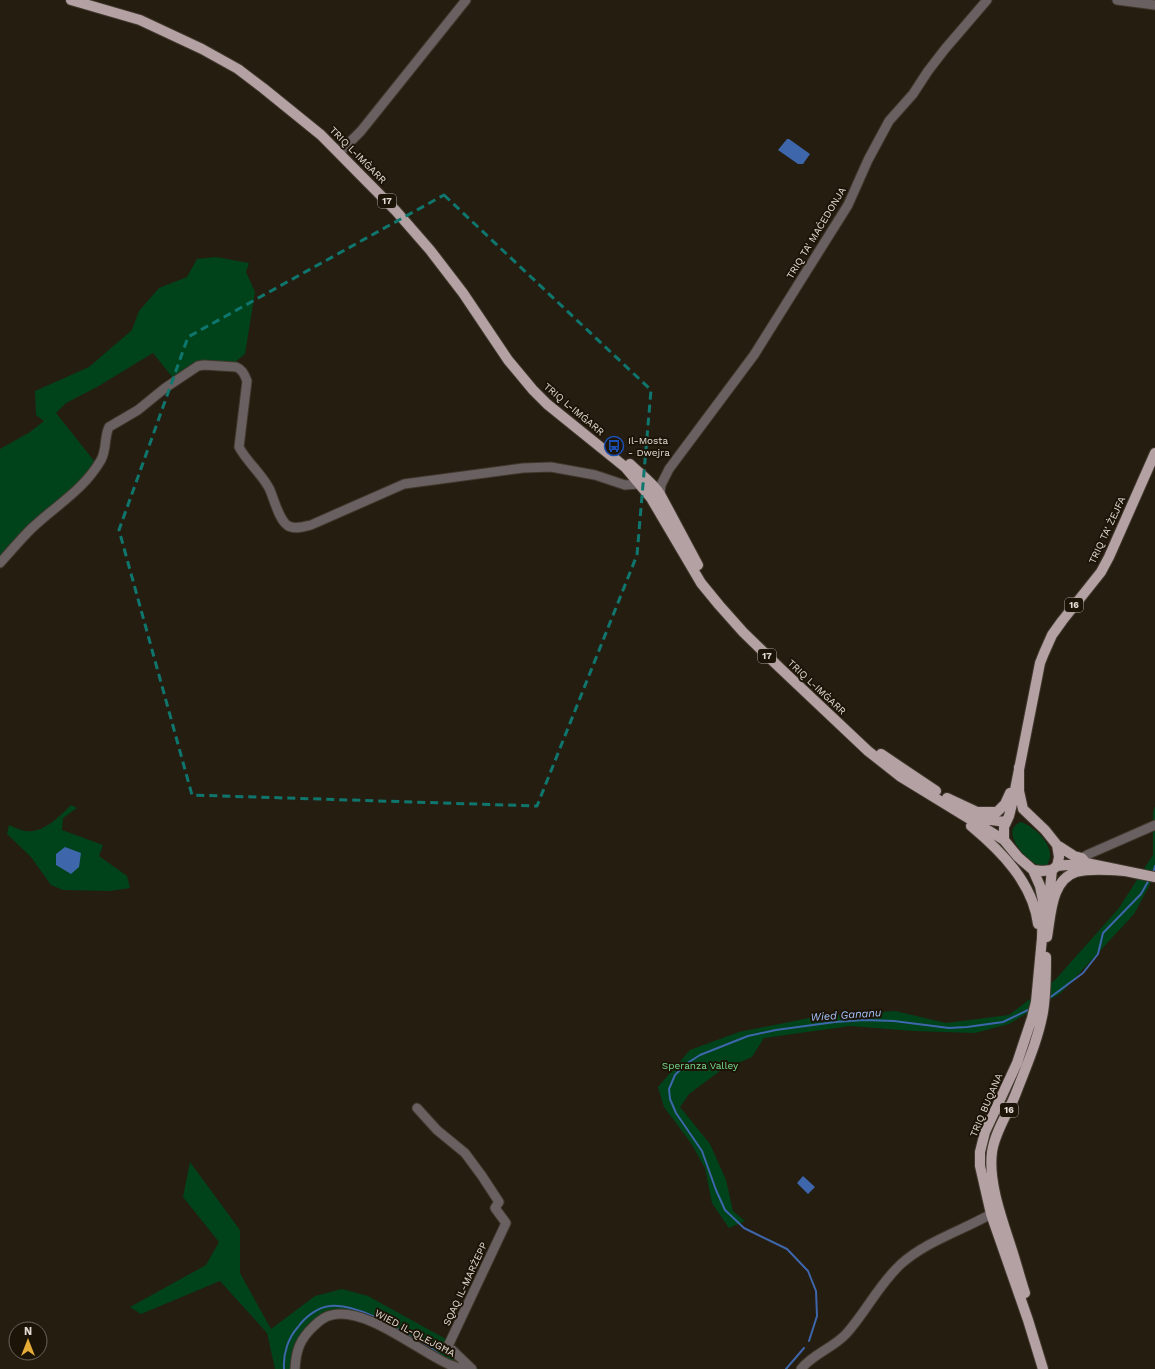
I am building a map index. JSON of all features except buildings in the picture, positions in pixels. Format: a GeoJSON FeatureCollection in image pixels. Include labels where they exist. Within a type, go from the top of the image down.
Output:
{"type":"FeatureCollection","features":[{"type":"Feature","properties":{"kind":"main road","name":"TRIQ L-IMĠARR"},"geometry":{"type":"LineString","coordinates":[[71,0],[140,20],[202,49],[238,69],[321,134],[396,211],[430,250],[463,293],[508,360],[533,390],[547,404],[644,483],[655,486],[706,580],[746,627],[871,747],[972,815],[984,819],[1008,819]]}},
{"type":"Feature","properties":{"kind":"main road","name":"TRIQ L-IMĠARR"},"geometry":{"type":"LineString","coordinates":[[94,0],[143,15],[211,48],[268,85],[325,131],[402,209],[432,243],[465,287],[512,357],[536,386],[552,401],[627,462],[644,483],[651,498],[701,583],[727,615],[780,668],[868,751],[901,777],[1004,840]]}},
{"type":"Feature","properties":{"kind":"main road","name":"TRIQ TA' ŻEJFA"},"geometry":{"type":"LineString","coordinates":[[1008,819],[1020,767],[1040,663],[1048,643],[1052,634],[1092,584],[1103,567],[1155,453]]}},
{"type":"Feature","properties":{"kind":"main road","name":"TRIQ TA' ŻEJFA"},"geometry":{"type":"LineString","coordinates":[[1020,767],[1021,801],[1023,809],[1027,812]]}},
{"type":"Feature","properties":{"kind":"main road"},"geometry":{"type":"LineString","coordinates":[[947,798],[976,812],[996,812],[1005,804],[1020,767]]}},
{"type":"Feature","properties":{"kind":"main road"},"geometry":{"type":"LineString","coordinates":[[901,777],[934,802],[966,821],[1000,852],[1014,869],[1025,885],[1033,902],[1037,916],[1040,953]]}},
{"type":"Feature","properties":{"kind":"main road"},"geometry":{"type":"LineString","coordinates":[[1008,819],[1016,813],[1027,812]]}},
{"type":"Feature","properties":{"kind":"main road","name":"16"},"geometry":{"type":"LineString","coordinates":[[1027,812],[1045,830],[1057,845],[1059,857],[1055,868],[1048,901],[1043,1011],[1030,1057],[1013,1101],[996,1137],[992,1151],[991,1163],[999,1211],[1039,1332],[1049,1369]]}},
{"type":"Feature","properties":{"kind":"main road","name":"16"},"geometry":{"type":"LineString","coordinates":[[1008,819],[1003,833],[1004,840],[1018,857],[1033,870]]}},
{"type":"Feature","properties":{"kind":"main road"},"geometry":{"type":"LineString","coordinates":[[1057,845],[1074,856],[1084,860],[1155,877]]}},
{"type":"Feature","properties":{"kind":"main road"},"geometry":{"type":"LineString","coordinates":[[1033,870],[1042,871],[1084,860]]}},
{"type":"Feature","properties":{"kind":"main road","name":"TRIQ BUQANA"},"geometry":{"type":"LineString","coordinates":[[1033,870],[1040,886],[1043,901],[1042,938],[1036,1002],[1017,1063],[985,1132],[980,1152],[981,1172],[990,1214],[1028,1320],[1043,1369]]}},
{"type":"Feature","properties":{"kind":"main road"},"geometry":{"type":"LineString","coordinates":[[1047,936],[1057,889],[1066,878],[1076,872],[1099,870],[1125,871]]}},
{"type":"Feature","properties":{"kind":"street"},"geometry":{"type":"LineString","coordinates":[[343,149],[360,131],[466,0]]}},
{"type":"Feature","properties":{"kind":"street","name":"TRIQ TA' MAĊEDONJA"},"geometry":{"type":"LineString","coordinates":[[660,494],[661,485],[669,469],[754,355],[845,210],[868,160],[889,121],[913,94],[928,71],[987,0]]}},
{"type":"Feature","properties":{"kind":"street"},"geometry":{"type":"LineString","coordinates":[[1117,0],[1155,5]]}},
{"type":"Feature","properties":{"kind":"street"},"geometry":{"type":"LineString","coordinates":[[0,563],[32,528],[80,488],[103,457],[109,427],[138,410],[171,384],[200,366],[236,367],[240,369],[245,376],[247,381],[239,447],[267,485],[285,523],[291,527],[298,528],[311,525],[404,484],[523,468],[551,467],[595,475],[624,485],[664,479]]}},
{"type":"Feature","properties":{"kind":"street"},"geometry":{"type":"LineString","coordinates":[[1084,860],[1089,854],[1155,825]]}},
{"type":"Feature","properties":{"kind":"street","name":"SQAQ IL-MARŻEPP"},"geometry":{"type":"LineString","coordinates":[[417,1108],[437,1130],[465,1153],[499,1202],[495,1208],[506,1223],[448,1346],[472,1369]]}},
{"type":"Feature","properties":{"kind":"street"},"geometry":{"type":"LineString","coordinates":[[801,1369],[830,1348],[847,1333],[894,1271],[906,1260],[932,1243],[990,1214]]}},
{"type":"Feature","properties":{"kind":"street","name":"WIED IL-QLEJGĦA"},"geometry":{"type":"LineString","coordinates":[[295,1369],[298,1351],[305,1336],[322,1319],[327,1316],[337,1314],[355,1316],[388,1330],[448,1364],[462,1369]]}},
{"type":"Feature","properties":{"kind":"highlighted area"},"geometry":{"type":"Polygon","coordinates":[[[444,195],[651,390],[637,555],[537,806],[192,795],[119,530],[188,337],[444,195]]]}},
{"type":"Feature","properties":{"kind":"green space"},"geometry":{"type":"Polygon","coordinates":[[[216,257],[249,263],[246,272],[255,292],[245,354],[234,363],[196,363],[173,378],[153,353],[97,387],[66,403],[56,413],[95,462],[78,490],[0,557],[0,449],[30,432],[44,421],[36,415],[35,391],[89,367],[132,330],[139,311],[159,288],[187,277],[197,259],[216,257]]]}},
{"type":"Feature","properties":{"kind":"green space"},"geometry":{"type":"Polygon","coordinates":[[[71,805],[77,808],[63,818],[62,830],[103,845],[99,856],[127,876],[130,888],[110,891],[63,890],[51,885],[31,857],[7,834],[9,825],[25,831],[38,830],[45,827],[71,805]]]}},
{"type":"Feature","properties":{"kind":"green space","name":"Speranza Valley"},"geometry":{"type":"Polygon","coordinates":[[[1155,806],[1155,875],[1134,914],[1061,993],[1009,1024],[975,1033],[914,1031],[850,1026],[764,1038],[752,1057],[720,1071],[689,1094],[680,1107],[710,1144],[726,1180],[733,1211],[745,1221],[729,1228],[712,1203],[705,1168],[691,1143],[664,1107],[658,1087],[690,1050],[739,1032],[819,1016],[895,1011],[946,1023],[1009,1015],[1055,980],[1119,908],[1153,855],[1153,812],[1155,806]]]}},
{"type":"Feature","properties":{"kind":"green space"},"geometry":{"type":"Polygon","coordinates":[[[1021,822],[1039,834],[1048,846],[1050,860],[1046,866],[1034,863],[1019,849],[1015,842],[1012,831],[1015,826],[1021,822]]]}},
{"type":"Feature","properties":{"kind":"green space"},"geometry":{"type":"Polygon","coordinates":[[[190,1162],[240,1230],[240,1273],[271,1329],[315,1296],[342,1289],[368,1296],[453,1343],[478,1369],[469,1369],[448,1363],[362,1317],[316,1320],[293,1369],[275,1369],[267,1333],[220,1281],[141,1314],[130,1307],[206,1265],[219,1242],[183,1197],[190,1162]]]}},
{"type":"Feature","properties":{"kind":"water"},"geometry":{"type":"Polygon","coordinates":[[[787,139],[810,154],[803,164],[798,164],[778,150],[787,139]]]}},
{"type":"Feature","properties":{"kind":"water"},"geometry":{"type":"Polygon","coordinates":[[[65,847],[81,853],[79,867],[71,874],[56,865],[56,854],[65,847]]]}},
{"type":"Feature","properties":{"kind":"water"},"geometry":{"type":"Polygon","coordinates":[[[803,1176],[815,1187],[808,1194],[797,1183],[803,1176]]]}},
{"type":"Feature","properties":{"kind":"waterway","name":"Wied Gananu"},"geometry":{"type":"LineString","coordinates":[[1153,873],[1155,866]]}},
{"type":"Feature","properties":{"kind":"waterway","name":"Wied Gananu"},"geometry":{"type":"LineString","coordinates":[[1048,999],[1083,973],[1098,954],[1103,933],[1141,894],[1150,878]]}},
{"type":"Feature","properties":{"kind":"waterway","name":"Wied Gananu"},"geometry":{"type":"LineString","coordinates":[[809,1341],[817,1316],[816,1291],[808,1271],[787,1249],[744,1228],[725,1210],[702,1151],[676,1113],[670,1099],[669,1089],[675,1075],[686,1064],[700,1055],[748,1036],[776,1030],[835,1022],[864,1020],[894,1021],[949,1028],[967,1027],[1003,1022],[1030,1009]]}},
{"type":"Feature","properties":{"kind":"waterway"},"geometry":{"type":"LineString","coordinates":[[284,1369],[284,1358],[287,1346],[294,1331],[312,1313],[321,1308],[330,1306],[351,1308],[374,1316],[443,1357]]}},
{"type":"Feature","properties":{"kind":"waterway"},"geometry":{"type":"LineString","coordinates":[[786,1369],[804,1348]]}},
{"type":"Feature","properties":{"kind":"place","name":"Il-Mosta - Dwejra"},"geometry":{"type":"Point","coordinates":[614,446]}}]}
